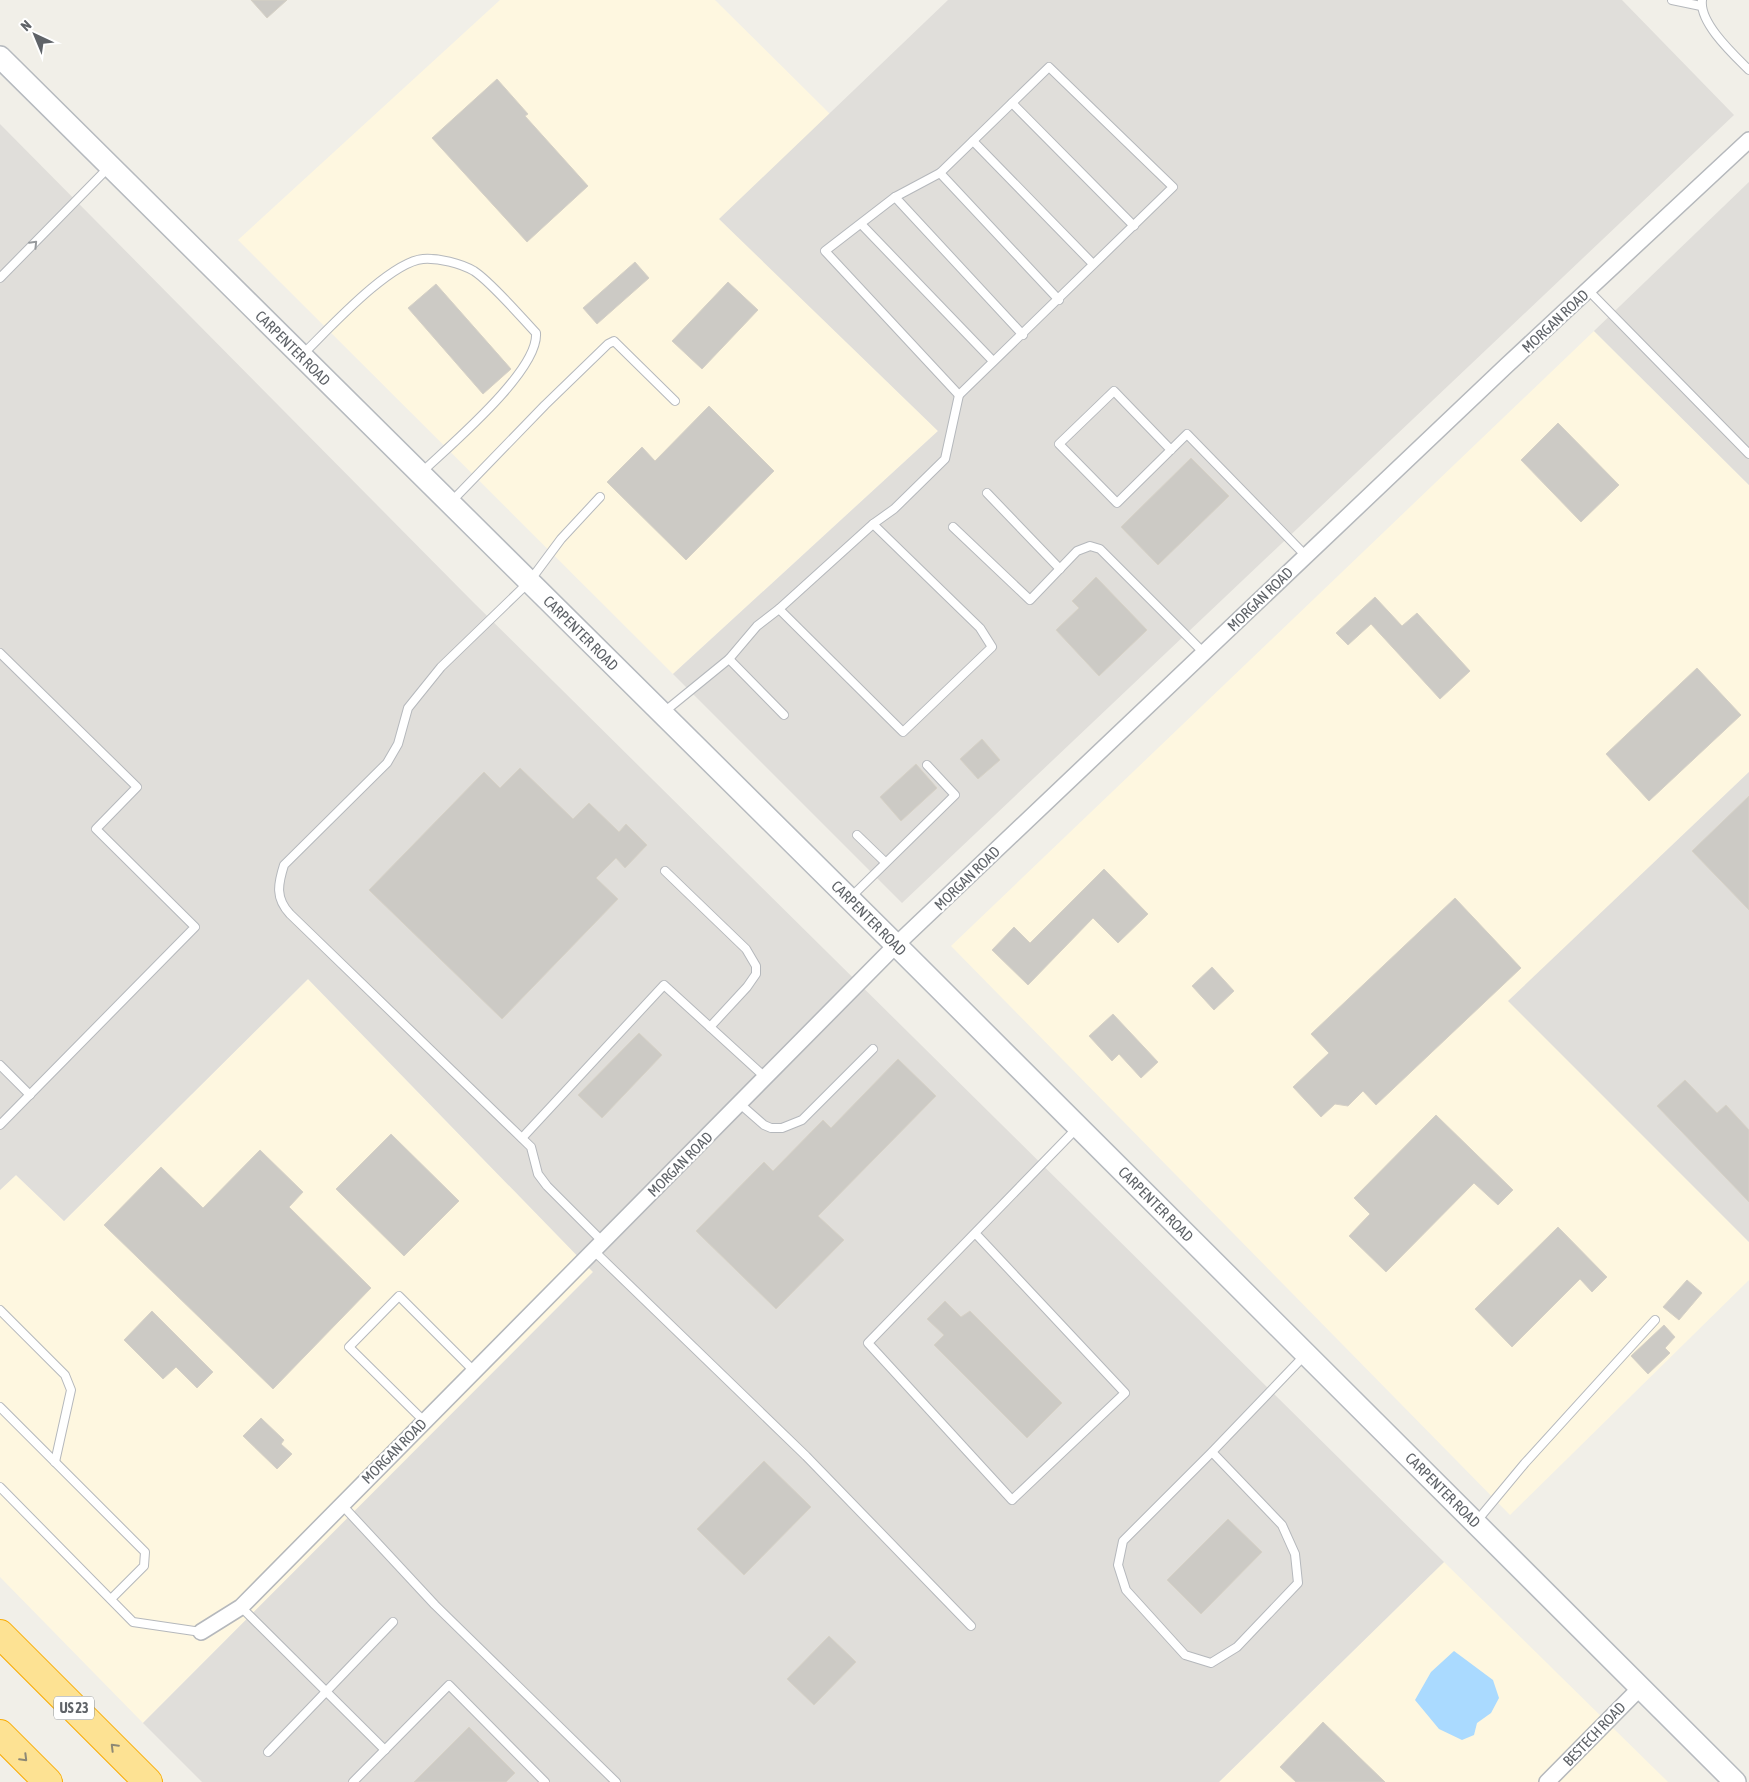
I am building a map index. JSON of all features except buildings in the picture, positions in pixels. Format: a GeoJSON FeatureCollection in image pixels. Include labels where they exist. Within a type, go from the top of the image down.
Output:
{"type":"FeatureCollection","features":[{"type":"Feature","properties":{"kind":"highway","name":"US 23"},"geometry":{"type":"LineString","coordinates":[[0,1634],[148,1782]]}},
{"type":"Feature","properties":{"kind":"highway"},"geometry":{"type":"LineString","coordinates":[[0,1734],[48,1782]]}},
{"type":"Feature","properties":{"kind":"main road","name":"CARPENTER ROAD"},"geometry":{"type":"LineString","coordinates":[[0,56],[1078,1126],[1735,1782]]}},
{"type":"Feature","properties":{"kind":"street","name":"MORGAN ROAD"},"geometry":{"type":"LineString","coordinates":[[201,1632],[241,1608],[896,945],[1306,556],[1749,140]]}},
{"type":"Feature","properties":{"kind":"street","name":"BESTECH ROAD"},"geometry":{"type":"LineString","coordinates":[[1547,1782],[1641,1687]]}},
{"type":"Feature","properties":{"kind":"lane"},"geometry":{"type":"LineString","coordinates":[[1672,0],[1702,3],[1715,33],[1749,70]]}},
{"type":"Feature","properties":{"kind":"lane"},"geometry":{"type":"LineString","coordinates":[[662,714],[729,659],[757,626],[779,609],[872,524],[894,509],[945,459],[959,396],[1173,187],[1049,67],[940,173],[896,197],[862,225],[825,251],[959,396]]}},
{"type":"Feature","properties":{"kind":"lane"},"geometry":{"type":"LineString","coordinates":[[1012,103],[1134,226]]}},
{"type":"Feature","properties":{"kind":"lane"},"geometry":{"type":"LineString","coordinates":[[973,141],[1094,264]]}},
{"type":"Feature","properties":{"kind":"lane"},"geometry":{"type":"LineString","coordinates":[[0,278],[110,166]]}},
{"type":"Feature","properties":{"kind":"lane"},"geometry":{"type":"LineString","coordinates":[[940,173],[1059,300]]}},
{"type":"Feature","properties":{"kind":"lane"},"geometry":{"type":"LineString","coordinates":[[896,197],[1023,334]]}},
{"type":"Feature","properties":{"kind":"lane"},"geometry":{"type":"LineString","coordinates":[[862,225],[993,361]]}},
{"type":"Feature","properties":{"kind":"lane"},"geometry":{"type":"LineString","coordinates":[[301,356],[352,306],[400,268],[422,259],[459,263],[476,273],[536,333],[536,340],[531,354],[511,386],[420,474]]}},
{"type":"Feature","properties":{"kind":"lane"},"geometry":{"type":"LineString","coordinates":[[1588,290],[1749,454]]}},
{"type":"Feature","properties":{"kind":"lane"},"geometry":{"type":"LineString","coordinates":[[449,503],[544,404],[608,344],[614,341],[675,401]]}},
{"type":"Feature","properties":{"kind":"lane"},"geometry":{"type":"LineString","coordinates":[[1171,450],[1114,391],[1059,444],[1117,503],[1171,450],[1187,434],[1306,556]]}},
{"type":"Feature","properties":{"kind":"lane"},"geometry":{"type":"LineString","coordinates":[[987,493],[1060,569]]}},
{"type":"Feature","properties":{"kind":"lane"},"geometry":{"type":"LineString","coordinates":[[600,497],[561,539],[529,582],[441,667],[408,708],[398,744],[391,758],[284,865],[278,885],[279,895],[283,906],[290,914],[531,1147],[538,1174],[598,1246],[971,1626]]}},
{"type":"Feature","properties":{"kind":"lane"},"geometry":{"type":"LineString","coordinates":[[779,609],[903,732],[992,647],[980,628],[872,524]]}},
{"type":"Feature","properties":{"kind":"lane"},"geometry":{"type":"LineString","coordinates":[[953,527],[1030,600],[1077,552],[1090,546],[1100,549],[1204,653]]}},
{"type":"Feature","properties":{"kind":"lane"},"geometry":{"type":"LineString","coordinates":[[0,653],[138,787],[96,829],[195,927],[0,1125]]}},
{"type":"Feature","properties":{"kind":"lane"},"geometry":{"type":"LineString","coordinates":[[729,659],[784,715]]}},
{"type":"Feature","properties":{"kind":"lane"},"geometry":{"type":"LineString","coordinates":[[849,899],[955,794],[928,765]]}},
{"type":"Feature","properties":{"kind":"lane"},"geometry":{"type":"LineString","coordinates":[[857,835],[885,862]]}},
{"type":"Feature","properties":{"kind":"lane"},"geometry":{"type":"LineString","coordinates":[[665,871],[746,949],[756,966],[756,974],[747,987],[710,1027]]}},
{"type":"Feature","properties":{"kind":"lane"},"geometry":{"type":"LineString","coordinates":[[522,1138],[664,985],[766,1078]]}},
{"type":"Feature","properties":{"kind":"lane"},"geometry":{"type":"LineString","coordinates":[[740,1104],[764,1126],[771,1128],[782,1128],[802,1120],[873,1049]]}},
{"type":"Feature","properties":{"kind":"lane"},"geometry":{"type":"LineString","coordinates":[[0,1065],[30,1095]]}},
{"type":"Feature","properties":{"kind":"lane"},"geometry":{"type":"LineString","coordinates":[[975,1233],[1125,1393],[1012,1500],[868,1343],[1078,1126]]}},
{"type":"Feature","properties":{"kind":"lane"},"geometry":{"type":"LineString","coordinates":[[424,1421],[349,1347],[399,1296],[474,1371]]}},
{"type":"Feature","properties":{"kind":"lane"},"geometry":{"type":"LineString","coordinates":[[0,1310],[66,1375],[72,1390],[55,1462]]}},
{"type":"Feature","properties":{"kind":"lane"},"geometry":{"type":"LineString","coordinates":[[1476,1522],[1525,1463],[1655,1320]]}},
{"type":"Feature","properties":{"kind":"lane"},"geometry":{"type":"LineString","coordinates":[[1212,1452],[1282,1525],[1295,1554],[1298,1583],[1237,1647],[1211,1663],[1185,1655],[1126,1590],[1118,1565],[1123,1541],[1212,1452],[1306,1353]]}},
{"type":"Feature","properties":{"kind":"lane"},"geometry":{"type":"LineString","coordinates":[[0,1407],[145,1552],[144,1566],[111,1599]]}},
{"type":"Feature","properties":{"kind":"lane"},"geometry":{"type":"LineString","coordinates":[[0,1487],[134,1622],[201,1632]]}},
{"type":"Feature","properties":{"kind":"lane"},"geometry":{"type":"LineString","coordinates":[[342,1505],[435,1605],[616,1782]]}},
{"type":"Feature","properties":{"kind":"lane"},"geometry":{"type":"LineString","coordinates":[[241,1608],[385,1750]]}},
{"type":"Feature","properties":{"kind":"lane"},"geometry":{"type":"LineString","coordinates":[[268,1752],[393,1622]]}},
{"type":"Feature","properties":{"kind":"lane"},"geometry":{"type":"LineString","coordinates":[[353,1782],[449,1685],[545,1782]]}},
{"type":"Feature","properties":{"kind":"shaded area"},"geometry":{"type":"Polygon","coordinates":[[[500,0],[715,0],[830,114],[720,219],[938,431],[673,674],[238,240],[500,0]]]}},
{"type":"Feature","properties":{"kind":"shaded area"},"geometry":{"type":"Polygon","coordinates":[[[948,0],[1622,0],[1734,115],[902,903],[673,674],[938,431],[719,219],[948,0]]]}},
{"type":"Feature","properties":{"kind":"shaded area"},"geometry":{"type":"Polygon","coordinates":[[[0,124],[473,602],[1444,1562],[1219,1782],[202,1782],[143,1723],[593,1272],[308,979],[64,1221],[16,1175],[0,1190],[0,124]]]}},
{"type":"Feature","properties":{"kind":"shaded area"},"geometry":{"type":"Polygon","coordinates":[[[1749,182],[1749,485],[1594,331],[1749,182]]]}},
{"type":"Feature","properties":{"kind":"shaded area"},"geometry":{"type":"Polygon","coordinates":[[[1594,331],[1749,485],[1749,772],[1509,1001],[1749,1242],[1749,1280],[1510,1515],[951,946],[1594,331]]]}},
{"type":"Feature","properties":{"kind":"shaded area"},"geometry":{"type":"Polygon","coordinates":[[[1749,772],[1749,1242],[1508,1001],[1749,772]]]}},
{"type":"Feature","properties":{"kind":"shaded area"},"geometry":{"type":"Polygon","coordinates":[[[308,979],[593,1272],[143,1723],[0,1577],[0,1190],[16,1175],[64,1221],[308,979]]]}},
{"type":"Feature","properties":{"kind":"shaded area"},"geometry":{"type":"Polygon","coordinates":[[[1444,1562],[1668,1782],[1219,1782],[1444,1562]]]}},
{"type":"Feature","properties":{"kind":"water"},"geometry":{"type":"Polygon","coordinates":[[[1454,1651],[1493,1680],[1499,1698],[1491,1713],[1477,1723],[1474,1735],[1462,1740],[1439,1729],[1415,1700],[1431,1672],[1454,1651]]]}}]}
